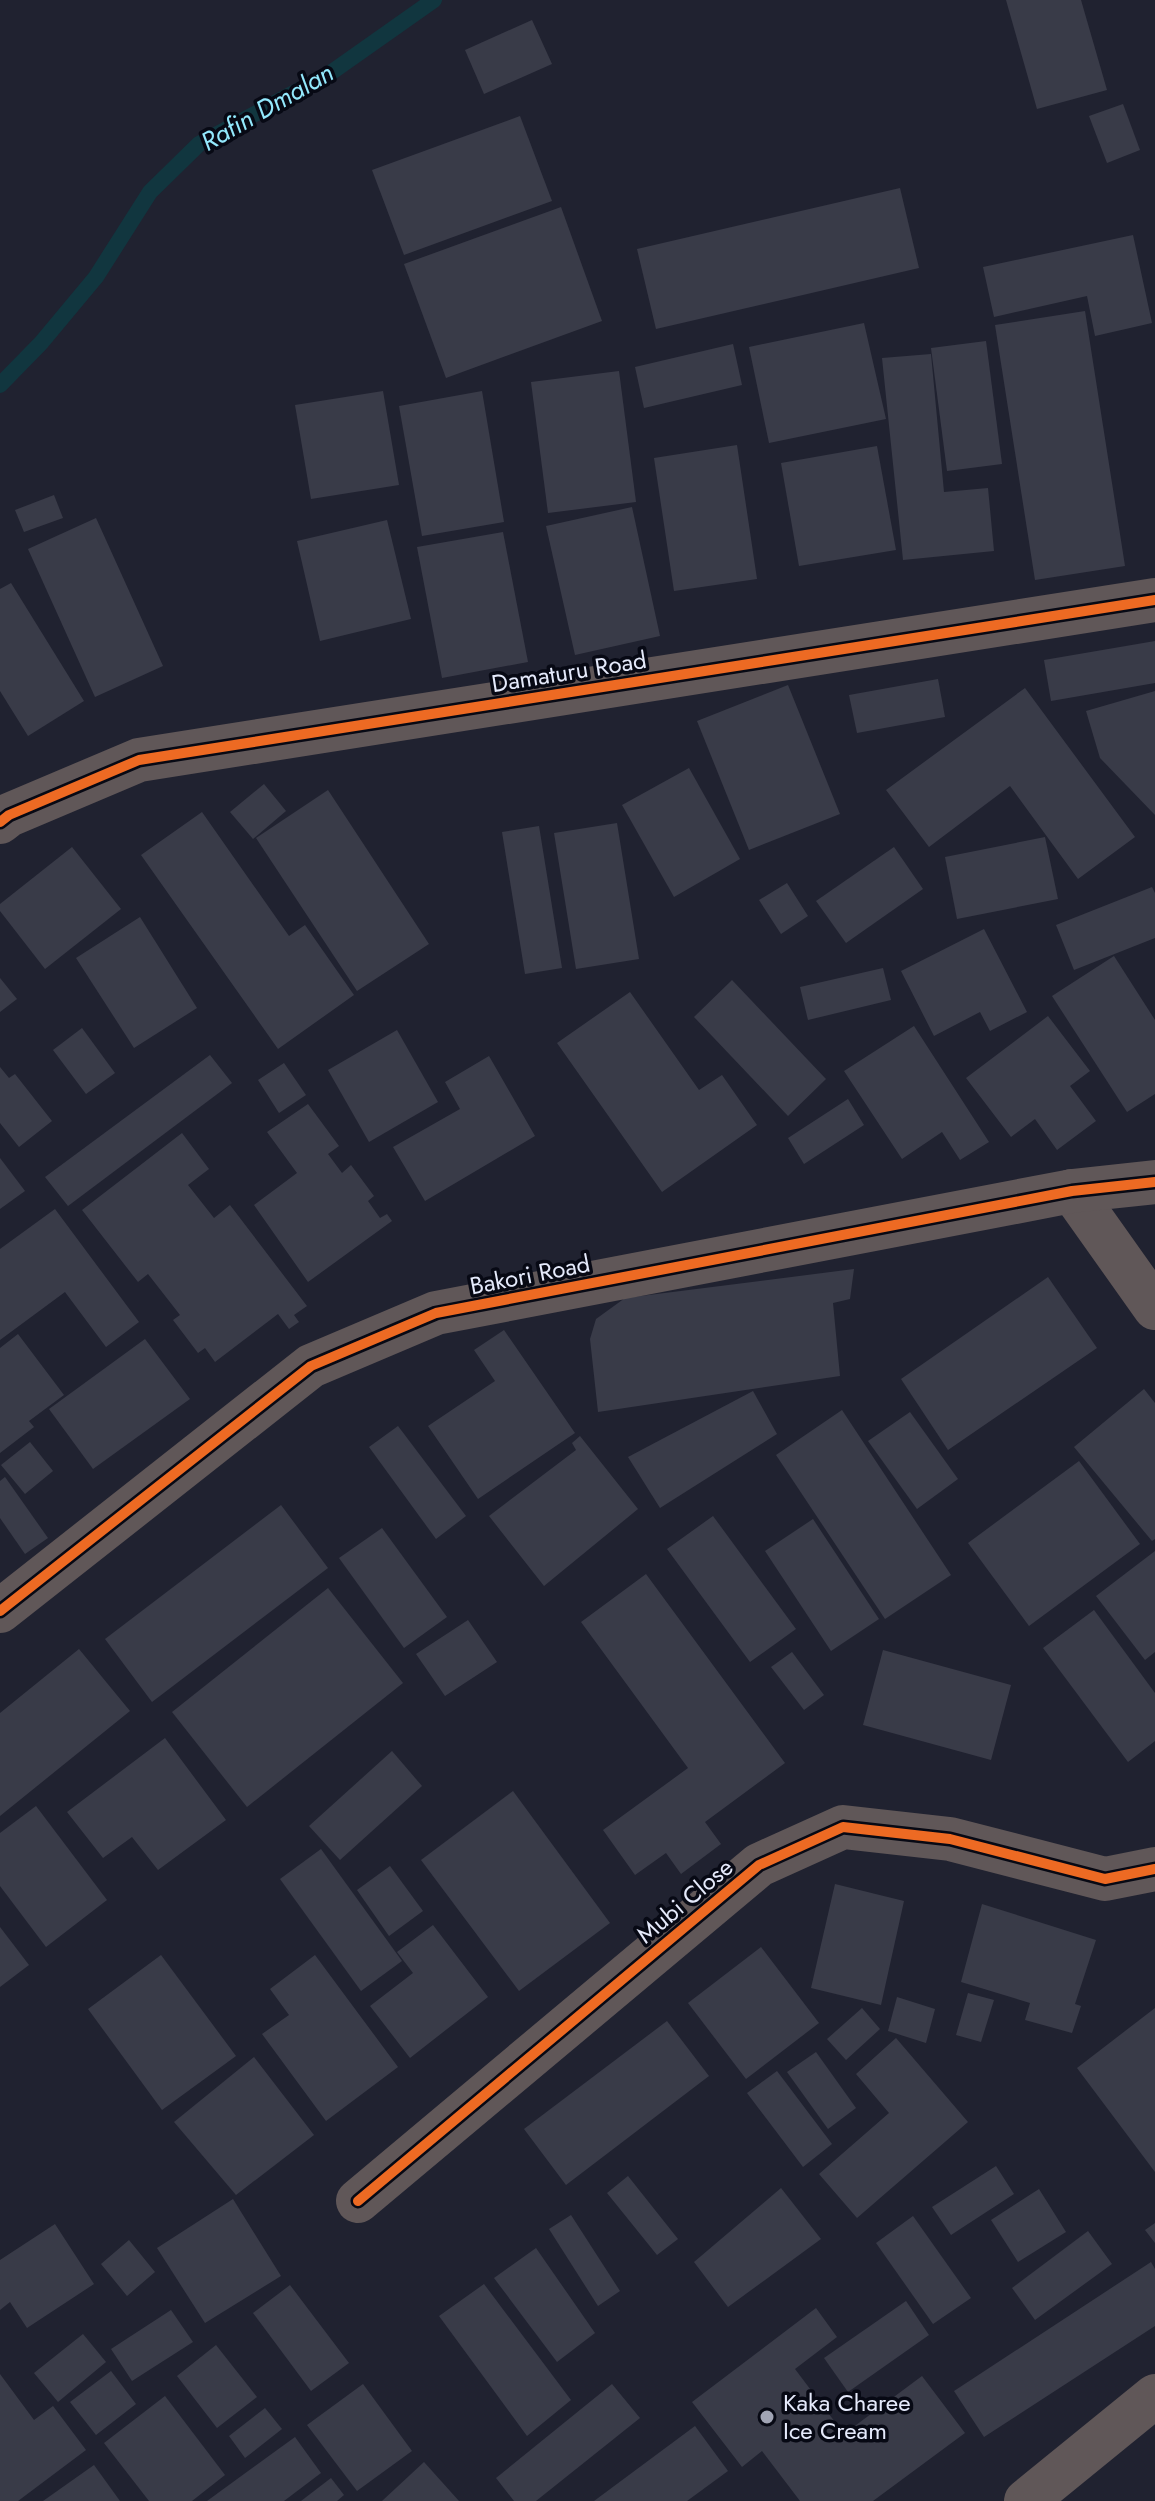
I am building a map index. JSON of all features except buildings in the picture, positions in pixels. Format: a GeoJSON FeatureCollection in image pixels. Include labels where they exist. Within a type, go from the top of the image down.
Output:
{"type":"FeatureCollection","features":[{"type":"Feature","properties":{"kind":"street","name":"Damaturu Road"},"geometry":{"type":"LineString","coordinates":[[0,822],[9,815],[139,760],[1155,600]]}},
{"type":"Feature","properties":{"kind":"street","name":"Bakori Road"},"geometry":{"type":"LineString","coordinates":[[0,1611],[311,1366],[436,1313],[1072,1191],[1155,1182]]}},
{"type":"Feature","properties":{"kind":"street"},"geometry":{"type":"LineString","coordinates":[[1072,1191],[1155,1308]]}},
{"type":"Feature","properties":{"kind":"street","name":"Mubi Close"},"geometry":{"type":"LineString","coordinates":[[358,2201],[759,1865],[843,1827],[950,1839],[1105,1879],[1155,1869]]}},
{"type":"Feature","properties":{"kind":"street"},"geometry":{"type":"LineString","coordinates":[[1026,2501],[1155,2396]]}},
{"type":"Feature","properties":{"kind":"waterway","name":"Rafin Dmalan"},"geometry":{"type":"LineString","coordinates":[[0,385],[41,343],[96,277],[150,192],[199,144],[329,74],[434,0]]}},
{"type":"Feature","properties":{"kind":"cycle path"},"geometry":{"type":"LineString","coordinates":[[0,822],[9,815],[139,760],[1155,600]]}},
{"type":"Feature","properties":{"kind":"cycle path"},"geometry":{"type":"LineString","coordinates":[[0,1611],[311,1366],[436,1313],[1072,1191],[1155,1182]]}},
{"type":"Feature","properties":{"kind":"cycle path"},"geometry":{"type":"LineString","coordinates":[[358,2201],[759,1865],[843,1827],[950,1839],[1105,1879],[1155,1869]]}},
{"type":"Feature","properties":{"kind":"place","name":"Kaka Charee Ice Cream"},"geometry":{"type":"Point","coordinates":[767,2417]}}]}
